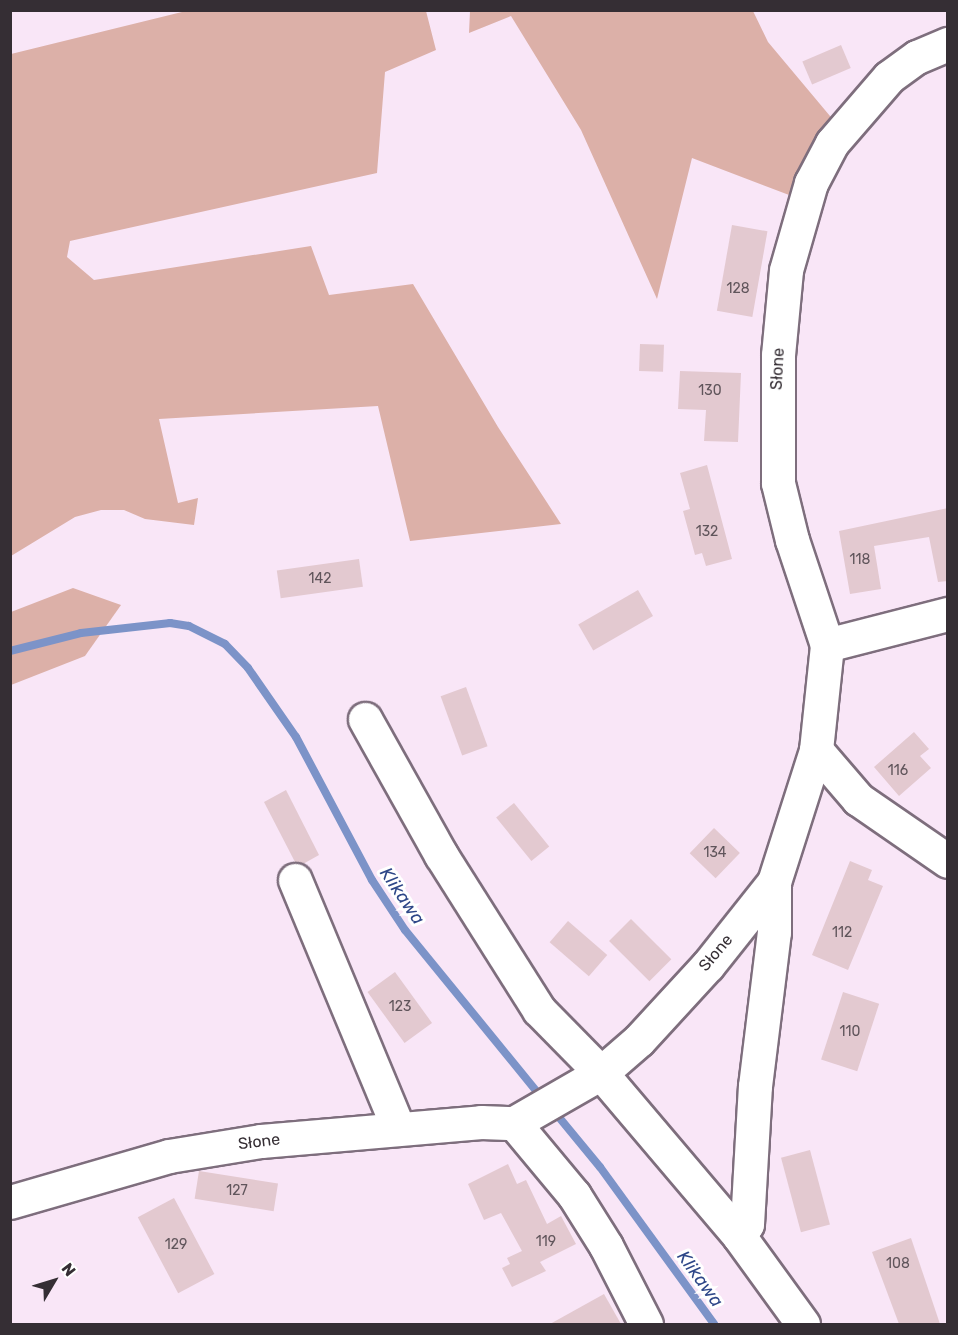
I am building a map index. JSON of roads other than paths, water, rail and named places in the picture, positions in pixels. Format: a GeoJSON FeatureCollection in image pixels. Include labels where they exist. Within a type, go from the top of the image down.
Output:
{"type":"FeatureCollection","features":[{"type":"Feature","properties":{"kind":"street","name":"Słone"},"geometry":{"type":"LineString","coordinates":[[740,1236],[747,1224],[755,1086],[774,932],[774,882],[816,750],[827,645],[792,540],[778,483],[778,367],[786,270],[811,183],[832,143],[889,77],[917,57],[948,44]]}},
{"type":"Feature","properties":{"kind":"street"},"geometry":{"type":"LineString","coordinates":[[827,645],[948,614]]}},
{"type":"Feature","properties":{"kind":"street"},"geometry":{"type":"LineString","coordinates":[[365,719],[511,969],[588,1080],[740,1236],[803,1324]]}},
{"type":"Feature","properties":{"kind":"street"},"geometry":{"type":"LineString","coordinates":[[816,750],[858,799],[948,861]]}},
{"type":"Feature","properties":{"kind":"street"},"geometry":{"type":"LineString","coordinates":[[295,880],[398,1128]]}},
{"type":"Feature","properties":{"kind":"street","name":"Słone"},"geometry":{"type":"LineString","coordinates":[[10,1202],[174,1155],[261,1141],[524,1117],[588,1080],[639,1040],[708,964],[774,882]]}},
{"type":"Feature","properties":{"kind":"street"},"geometry":{"type":"LineString","coordinates":[[524,1117],[606,1245],[646,1324]]}},
{"type":"Feature","properties":{"kind":"waterway","name":"Klikawa"},"geometry":{"type":"LineString","coordinates":[[10,651],[81,633],[170,623],[189,626],[225,644],[248,668],[296,737],[372,880],[405,930],[543,1099]]}},
{"type":"Feature","properties":{"kind":"waterway","name":"Klikawa"},"geometry":{"type":"LineString","coordinates":[[553,1110],[600,1167],[714,1324]]}}]}
